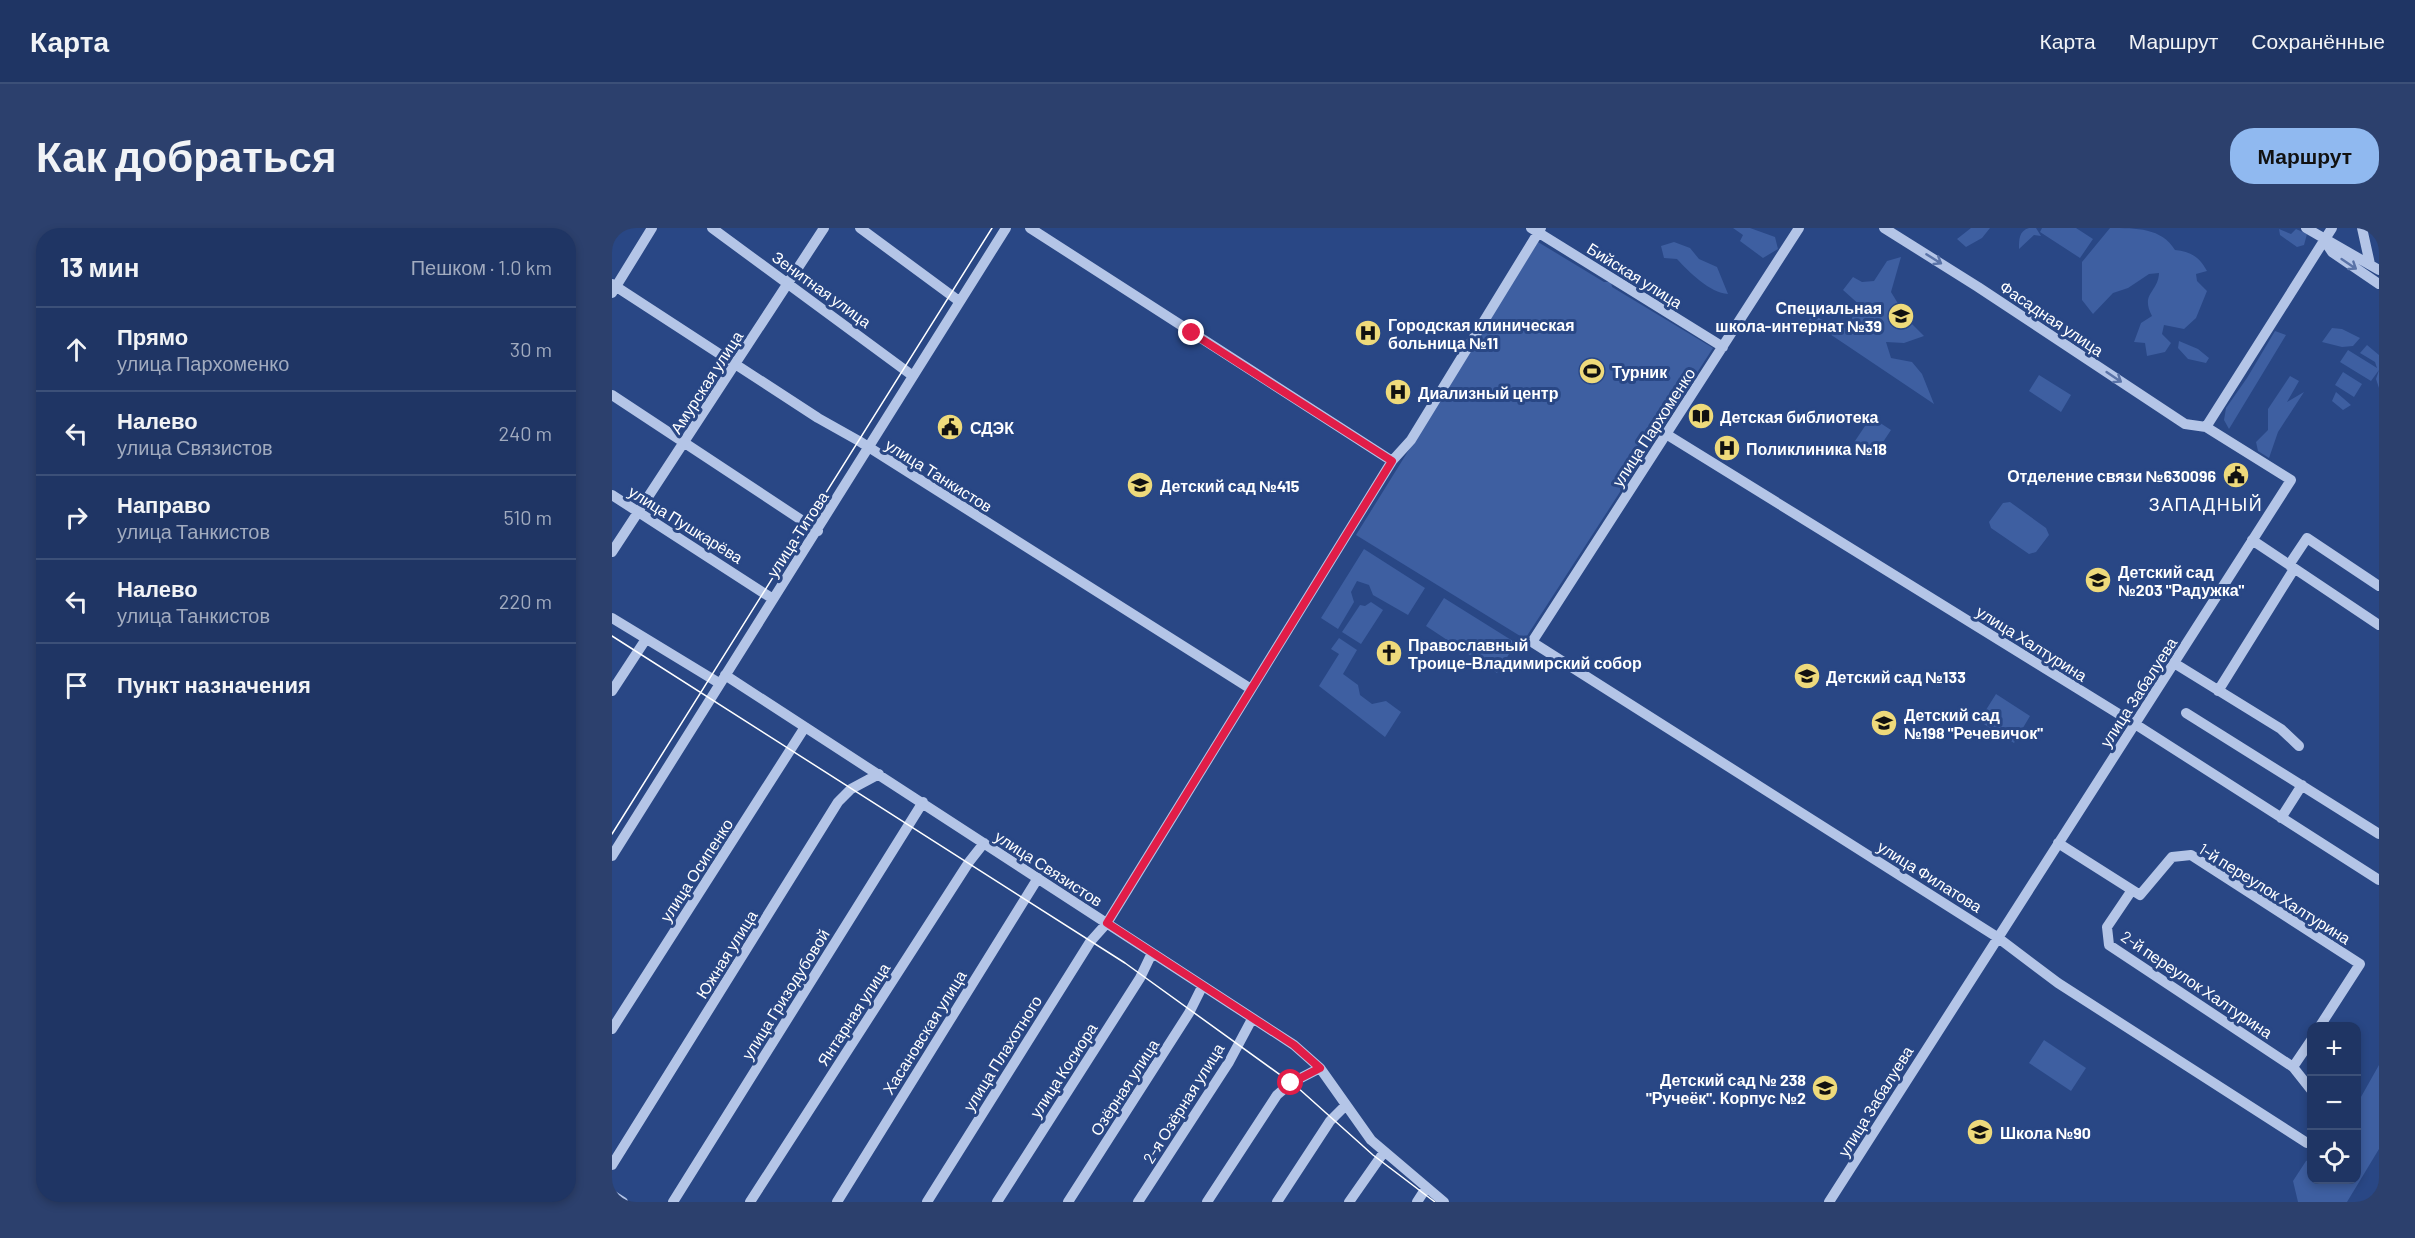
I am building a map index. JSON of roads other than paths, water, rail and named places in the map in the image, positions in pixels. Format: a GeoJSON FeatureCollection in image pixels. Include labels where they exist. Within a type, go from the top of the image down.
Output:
{"type":"FeatureCollection","features":[{"type":"Feature","properties":{"kind":"street"},"geometry":{"type":"LineString","coordinates":[[613,288],[652,228]]}},
{"type":"Feature","properties":{"kind":"street","name":"Зенитная улица"},"geometry":{"type":"LineString","coordinates":[[712,228],[913,376]]}},
{"type":"Feature","properties":{"kind":"street","name":"Амурская улица"},"geometry":{"type":"LineString","coordinates":[[612,552],[824,228]]}},
{"type":"Feature","properties":{"kind":"street"},"geometry":{"type":"LineString","coordinates":[[860,228],[959,301]]}},
{"type":"Feature","properties":{"kind":"street","name":"улица Титова"},"geometry":{"type":"LineString","coordinates":[[612,856],[1006,228]]}},
{"type":"Feature","properties":{"kind":"street"},"geometry":{"type":"LineString","coordinates":[[1030,228],[1392,461]]}},
{"type":"Feature","properties":{"kind":"street","name":"улица Пархоменко"},"geometry":{"type":"LineString","coordinates":[[1532,642],[1799,228]]}},
{"type":"Feature","properties":{"kind":"street","name":"Фасадная улица"},"geometry":{"type":"LineString","coordinates":[[1884,228],[1978,286],[2185,424],[2206,427]]}},
{"type":"Feature","properties":{"kind":"street"},"geometry":{"type":"LineString","coordinates":[[2306,228],[2374,267]]}},
{"type":"Feature","properties":{"kind":"street"},"geometry":{"type":"LineString","coordinates":[[2206,427],[2332,228]]}},
{"type":"Feature","properties":{"kind":"street"},"geometry":{"type":"LineString","coordinates":[[2362,228],[2374,267]]}},
{"type":"Feature","properties":{"kind":"street"},"geometry":{"type":"LineString","coordinates":[[1107,923],[1392,461],[1412,440],[1537,230]]}},
{"type":"Feature","properties":{"kind":"street","name":"Бийская улица"},"geometry":{"type":"LineString","coordinates":[[1537,230],[1723,347]]}},
{"type":"Feature","properties":{"kind":"street"},"geometry":{"type":"LineString","coordinates":[[2324,240],[2332,252],[2379,284]]}},
{"type":"Feature","properties":{"kind":"street","name":"улица Танкистов"},"geometry":{"type":"LineString","coordinates":[[613,288],[1251,689]]}},
{"type":"Feature","properties":{"kind":"street"},"geometry":{"type":"LineString","coordinates":[[612,395],[685,441],[818,531]]}},
{"type":"Feature","properties":{"kind":"street","name":"улица Забалуева"},"geometry":{"type":"LineString","coordinates":[[1829,1202],[2290,480],[2206,427]]}},
{"type":"Feature","properties":{"kind":"street","name":"улица Халтурина"},"geometry":{"type":"LineString","coordinates":[[1666,434],[2135,724],[2379,880]]}},
{"type":"Feature","properties":{"kind":"street","name":"улица Пушкарёва"},"geometry":{"type":"LineString","coordinates":[[612,495],[773,599]]}},
{"type":"Feature","properties":{"kind":"street"},"geometry":{"type":"LineString","coordinates":[[2218,691],[2307,538],[2379,586]]}},
{"type":"Feature","properties":{"kind":"street"},"geometry":{"type":"LineString","coordinates":[[2252,540],[2379,625]]}},
{"type":"Feature","properties":{"kind":"street","name":"улица Связистов"},"geometry":{"type":"LineString","coordinates":[[612,618],[805,727],[1294,1045],[1320,1068],[1383,1152],[1444,1202]]}},
{"type":"Feature","properties":{"kind":"street"},"geometry":{"type":"LineString","coordinates":[[612,691],[646,639]]}},
{"type":"Feature","properties":{"kind":"street","name":"улица Филатова"},"geometry":{"type":"LineString","coordinates":[[1532,642],[1997,937],[2067,989],[2307,1143]]}},
{"type":"Feature","properties":{"kind":"street"},"geometry":{"type":"LineString","coordinates":[[2174,663],[2282,729],[2299,747]]}},
{"type":"Feature","properties":{"kind":"street"},"geometry":{"type":"LineString","coordinates":[[2186,713],[2379,834]]}},
{"type":"Feature","properties":{"kind":"street","name":"улица Осипенко"},"geometry":{"type":"LineString","coordinates":[[612,1029],[805,727]]}},
{"type":"Feature","properties":{"kind":"street","name":"Южная улица"},"geometry":{"type":"LineString","coordinates":[[612,1165],[838,802],[851,789],[879,774]]}},
{"type":"Feature","properties":{"kind":"street"},"geometry":{"type":"LineString","coordinates":[[2281,818],[2302,785]]}},
{"type":"Feature","properties":{"kind":"street","name":"улица Гризодубовой"},"geometry":{"type":"LineString","coordinates":[[672,1202],[923,802]]}},
{"type":"Feature","properties":{"kind":"street","name":"Янтарная улица"},"geometry":{"type":"LineString","coordinates":[[750,1202],[969,862],[984,843]]}},
{"type":"Feature","properties":{"kind":"street"},"geometry":{"type":"LineString","coordinates":[[2058,843],[2132,890]]}},
{"type":"Feature","properties":{"kind":"street","name":"1-й переулок Халтурина"},"geometry":{"type":"LineString","coordinates":[[2132,890],[2140,895],[2172,857],[2191,855],[2360,964],[2323,1022]]}},
{"type":"Feature","properties":{"kind":"street","name":"Хасановская улица"},"geometry":{"type":"LineString","coordinates":[[837,1202],[1038,878]]}},
{"type":"Feature","properties":{"kind":"street","name":"2-й переулок Халтурина"},"geometry":{"type":"LineString","coordinates":[[2132,890],[2107,927],[2109,945],[2293,1067],[2307,1085]]}},
{"type":"Feature","properties":{"kind":"street","name":"улица Плахотного"},"geometry":{"type":"LineString","coordinates":[[927,1202],[1090,942],[1107,923]]}},
{"type":"Feature","properties":{"kind":"street","name":"улица Косиора"},"geometry":{"type":"LineString","coordinates":[[997,1202],[1140,978],[1152,953]]}},
{"type":"Feature","properties":{"kind":"street","name":"Озёрная улица"},"geometry":{"type":"LineString","coordinates":[[1068,1202],[1189,1013],[1202,987]]}},
{"type":"Feature","properties":{"kind":"street","name":"2-я Озёрная улица"},"geometry":{"type":"LineString","coordinates":[[1138,1202],[1229,1062],[1252,1019]]}},
{"type":"Feature","properties":{"kind":"street"},"geometry":{"type":"LineString","coordinates":[[2293,1067],[2307,1046]]}},
{"type":"Feature","properties":{"kind":"street"},"geometry":{"type":"LineString","coordinates":[[1207,1202],[1276,1095],[1291,1083],[1320,1068]]}},
{"type":"Feature","properties":{"kind":"street"},"geometry":{"type":"LineString","coordinates":[[1277,1202],[1330,1121],[1346,1105]]}},
{"type":"Feature","properties":{"kind":"street"},"geometry":{"type":"LineString","coordinates":[[1349,1202],[1383,1152]]}},
{"type":"Feature","properties":{"kind":"street"},"geometry":{"type":"LineString","coordinates":[[1417,1202],[1426,1188]]}},
{"type":"Feature","properties":{"kind":"street"},"geometry":{"type":"LineString","coordinates":[[612,1195],[623,1202]]}},
{"type":"Feature","properties":{"kind":"tram line"},"geometry":{"type":"LineString","coordinates":[[612,834],[992,228]]}},
{"type":"Feature","properties":{"kind":"tram line"},"geometry":{"type":"LineString","coordinates":[[612,636],[1125,963],[1297,1087],[1373,1155],[1435,1202]]}},
{"type":"Feature","properties":{"kind":"place","name":"Специальная школа-интернат №39"},"geometry":{"type":"Point","coordinates":[1901,316]}},
{"type":"Feature","properties":{"kind":"place","name":"Городская клиническая больница №11"},"geometry":{"type":"Point","coordinates":[1368,333]}},
{"type":"Feature","properties":{"kind":"place","name":"Турник"},"geometry":{"type":"Point","coordinates":[1592,371]}},
{"type":"Feature","properties":{"kind":"place","name":"Диализный центр"},"geometry":{"type":"Point","coordinates":[1398,392]}},
{"type":"Feature","properties":{"kind":"place","name":"Детская библиотека"},"geometry":{"type":"Point","coordinates":[1701,416]}},
{"type":"Feature","properties":{"kind":"place","name":"СДЭК"},"geometry":{"type":"Point","coordinates":[950,427]}},
{"type":"Feature","properties":{"kind":"place","name":"Поликлиника №18"},"geometry":{"type":"Point","coordinates":[1727,448]}},
{"type":"Feature","properties":{"kind":"place","name":"Отделение связи №630096"},"geometry":{"type":"Point","coordinates":[2236,475]}},
{"type":"Feature","properties":{"kind":"place","name":"Детский сад №415"},"geometry":{"type":"Point","coordinates":[1140,485]}},
{"type":"Feature","properties":{"kind":"place","name":"Детский сад №203 \"Радужка\""},"geometry":{"type":"Point","coordinates":[2098,580]}},
{"type":"Feature","properties":{"kind":"place","name":"Православный Троице-Владимирский собор"},"geometry":{"type":"Point","coordinates":[1389,653]}},
{"type":"Feature","properties":{"kind":"place","name":"Детский сад №133"},"geometry":{"type":"Point","coordinates":[1807,676]}},
{"type":"Feature","properties":{"kind":"place","name":"Детский сад №198 \"Речевичок\""},"geometry":{"type":"Point","coordinates":[1884,723]}},
{"type":"Feature","properties":{"kind":"place","name":"Детский сад № 238 \"Ручеёк\". Корпус №2"},"geometry":{"type":"Point","coordinates":[1825,1088]}},
{"type":"Feature","properties":{"kind":"place","name":"Школа №90"},"geometry":{"type":"Point","coordinates":[1980,1132]}},
{"type":"Feature","properties":{"kind":"district","name":"ЗАПАДНЫЙ"},"geometry":{"type":"Point","coordinates":[2206,504]}}]}
